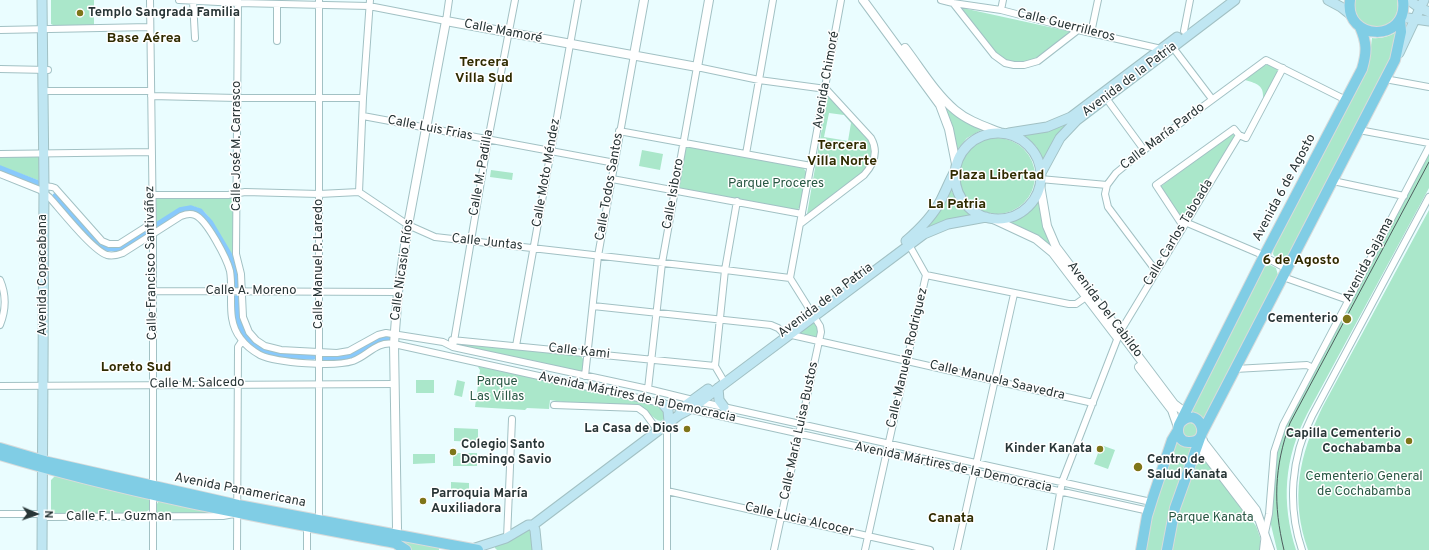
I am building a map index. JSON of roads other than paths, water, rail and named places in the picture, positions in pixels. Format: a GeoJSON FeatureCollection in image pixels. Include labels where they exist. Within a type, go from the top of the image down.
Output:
{"type":"FeatureCollection","features":[{"type":"Feature","properties":{"kind":"main road","name":"Avenida Copacabana"},"geometry":{"type":"LineString","coordinates":[[42,0],[45,29],[46,153],[45,515],[42,550]]}},
{"type":"Feature","properties":{"kind":"main road","name":"Avenida Copacabana"},"geometry":{"type":"LineString","coordinates":[[45,29],[48,0]]}},
{"type":"Feature","properties":{"kind":"main road","name":"Avenida de la Patria"},"geometry":{"type":"LineString","coordinates":[[1171,45],[1184,31],[1225,0]]}},
{"type":"Feature","properties":{"kind":"main road","name":"Avenida de la Patria"},"geometry":{"type":"LineString","coordinates":[[1003,133],[1047,127],[1071,117],[1235,0]]}},
{"type":"Feature","properties":{"kind":"main road"},"geometry":{"type":"LineString","coordinates":[[1328,0],[1341,7],[1351,15],[1360,27],[1372,32],[1380,32],[1392,27],[1400,18]]}},
{"type":"Feature","properties":{"kind":"main road"},"geometry":{"type":"LineString","coordinates":[[1350,0],[1351,15]]}},
{"type":"Feature","properties":{"kind":"main road"},"geometry":{"type":"LineString","coordinates":[[1395,60],[1401,32],[1400,18],[1403,9],[1403,0]]}},
{"type":"Feature","properties":{"kind":"main road"},"geometry":{"type":"LineString","coordinates":[[1409,0],[1422,4],[1429,12]]}},
{"type":"Feature","properties":{"kind":"main road"},"geometry":{"type":"LineString","coordinates":[[1198,439],[1333,181],[1416,19],[1422,4]]}},
{"type":"Feature","properties":{"kind":"main road"},"geometry":{"type":"LineString","coordinates":[[1400,18],[1429,21]]}},
{"type":"Feature","properties":{"kind":"main road","name":"Avenida 6 de Agosto"},"geometry":{"type":"LineString","coordinates":[[1141,550],[1150,507],[1178,426],[1264,256],[1362,69],[1365,39],[1360,27]]}},
{"type":"Feature","properties":{"kind":"main road","name":"Avenida de la Patria"},"geometry":{"type":"LineString","coordinates":[[1040,179],[1054,147],[1065,132],[1077,120],[1161,52]]}},
{"type":"Feature","properties":{"kind":"main road","name":"Avenida Copacabana"},"geometry":{"type":"LineString","coordinates":[[45,70],[48,91],[46,153]]}},
{"type":"Feature","properties":{"kind":"main road"},"geometry":{"type":"LineString","coordinates":[[1003,133],[1021,139],[1031,148],[1038,160],[1040,179],[1037,194],[1026,209],[1009,217],[1000,219],[989,218],[972,211],[960,197],[957,189],[955,167],[962,151],[972,141],[985,134],[1003,133]]}},
{"type":"Feature","properties":{"kind":"main road","name":"Avenida de la Patria"},"geometry":{"type":"LineString","coordinates":[[907,243],[934,212],[941,201],[955,167]]}},
{"type":"Feature","properties":{"kind":"main road","name":"Avenida de la Patria"},"geometry":{"type":"LineString","coordinates":[[475,549],[507,538],[528,525],[533,525],[907,243],[936,228],[958,222],[989,218]]}},
{"type":"Feature","properties":{"kind":"main road"},"geometry":{"type":"LineString","coordinates":[[722,383],[719,400],[724,407]]}},
{"type":"Feature","properties":{"kind":"main road"},"geometry":{"type":"LineString","coordinates":[[663,404],[668,410],[668,423]]}},
{"type":"Feature","properties":{"kind":"main road"},"geometry":{"type":"LineString","coordinates":[[1166,550],[1175,508],[1198,439],[1202,425],[1196,419],[1189,417],[1184,419],[1178,426],[1181,439],[1198,439]]}},
{"type":"Feature","properties":{"kind":"main road","name":"Avenida Panamericana"},"geometry":{"type":"LineString","coordinates":[[0,448],[45,465]]}},
{"type":"Feature","properties":{"kind":"main road","name":"Avenida Panamericana"},"geometry":{"type":"LineString","coordinates":[[0,455],[238,509],[396,539],[447,547],[475,549]]}},
{"type":"Feature","properties":{"kind":"main road","name":"Avenida Copacabana"},"geometry":{"type":"LineString","coordinates":[[45,515],[48,550]]}},
{"type":"Feature","properties":{"kind":"main road"},"geometry":{"type":"LineString","coordinates":[[533,525],[536,530],[537,550]]}},
{"type":"Feature","properties":{"kind":"main road","name":"Avenida Panamericana"},"geometry":{"type":"LineString","coordinates":[[396,539],[406,550]]}},
{"type":"Feature","properties":{"kind":"street","name":"Calle Francisco Santiváñez"},"geometry":{"type":"LineString","coordinates":[[150,0],[153,234],[153,550]]}},
{"type":"Feature","properties":{"kind":"street","name":"Calle Mamoré"},"geometry":{"type":"LineString","coordinates":[[179,0],[277,4],[370,3],[446,21],[570,45],[634,55],[759,80],[826,89]]}},
{"type":"Feature","properties":{"kind":"street","name":"Calle Nicasio Ríos"},"geometry":{"type":"LineString","coordinates":[[396,539],[394,344],[398,292],[408,225],[449,0]]}},
{"type":"Feature","properties":{"kind":"street","name":"Calle M. Padilla"},"geometry":{"type":"LineString","coordinates":[[453,347],[470,242],[514,0]]}},
{"type":"Feature","properties":{"kind":"street","name":"Calle Moto Méndez"},"geometry":{"type":"LineString","coordinates":[[516,346],[578,0]]}},
{"type":"Feature","properties":{"kind":"street","name":"Calle Todos Santos"},"geometry":{"type":"LineString","coordinates":[[585,376],[598,256],[644,0]]}},
{"type":"Feature","properties":{"kind":"street","name":"Calle Isiboro"},"geometry":{"type":"LineString","coordinates":[[648,389],[662,263],[709,0]]}},
{"type":"Feature","properties":{"kind":"street"},"geometry":{"type":"LineString","coordinates":[[746,154],[773,0]]}},
{"type":"Feature","properties":{"kind":"street","name":"Avenida Chimoré"},"geometry":{"type":"LineString","coordinates":[[790,278],[826,89],[841,0]]}},
{"type":"Feature","properties":{"kind":"street"},"geometry":{"type":"LineString","coordinates":[[863,0],[940,105],[950,129],[955,167]]}},
{"type":"Feature","properties":{"kind":"street"},"geometry":{"type":"LineString","coordinates":[[869,0],[946,101],[955,110],[966,118],[1003,133]]}},
{"type":"Feature","properties":{"kind":"street","name":"Calle Guerrilleros"},"geometry":{"type":"LineString","coordinates":[[941,0],[1001,10],[1161,52]]}},
{"type":"Feature","properties":{"kind":"street"},"geometry":{"type":"LineString","coordinates":[[1001,10],[1003,0]]}},
{"type":"Feature","properties":{"kind":"street"},"geometry":{"type":"LineString","coordinates":[[1091,33],[1098,0]]}},
{"type":"Feature","properties":{"kind":"street"},"geometry":{"type":"LineString","coordinates":[[1184,31],[1190,0]]}},
{"type":"Feature","properties":{"kind":"street"},"geometry":{"type":"LineString","coordinates":[[193,1],[195,38]]}},
{"type":"Feature","properties":{"kind":"street","name":"Calle José M. Carrasco"},"geometry":{"type":"LineString","coordinates":[[238,2],[236,254],[241,274],[242,291]]}},
{"type":"Feature","properties":{"kind":"street","name":"Calle Manuel P. Laredo"},"geometry":{"type":"LineString","coordinates":[[307,550],[312,523],[319,515],[319,3]]}},
{"type":"Feature","properties":{"kind":"street"},"geometry":{"type":"LineString","coordinates":[[152,195],[228,195],[245,192],[319,194],[359,192],[363,98],[370,3]]}},
{"type":"Feature","properties":{"kind":"street"},"geometry":{"type":"LineString","coordinates":[[953,3],[994,55],[1005,63],[1014,65],[1024,65],[1038,61],[1078,30]]}},
{"type":"Feature","properties":{"kind":"street"},"geometry":{"type":"LineString","coordinates":[[277,4],[277,41]]}},
{"type":"Feature","properties":{"kind":"street"},"geometry":{"type":"LineString","coordinates":[[0,30],[150,27]]}},
{"type":"Feature","properties":{"kind":"street"},"geometry":{"type":"LineString","coordinates":[[1171,45],[1212,99]]}},
{"type":"Feature","properties":{"kind":"street","name":"Calle María Pardo"},"geometry":{"type":"LineString","coordinates":[[1107,185],[1116,173],[1144,150],[1266,60],[1283,68]]}},
{"type":"Feature","properties":{"kind":"street"},"geometry":{"type":"LineString","coordinates":[[1346,100],[1283,68],[1246,138],[1239,135],[1234,129],[1156,185],[1184,224],[1264,256],[1285,273],[1348,300]]}},
{"type":"Feature","properties":{"kind":"street"},"geometry":{"type":"LineString","coordinates":[[0,70],[45,70]]}},
{"type":"Feature","properties":{"kind":"street"},"geometry":{"type":"LineString","coordinates":[[1385,79],[1429,87]]}},
{"type":"Feature","properties":{"kind":"street"},"geometry":{"type":"LineString","coordinates":[[800,224],[864,175],[871,168],[874,161],[874,143],[871,138],[826,89]]}},
{"type":"Feature","properties":{"kind":"street"},"geometry":{"type":"LineString","coordinates":[[48,91],[237,98],[363,98]]}},
{"type":"Feature","properties":{"kind":"street"},"geometry":{"type":"LineString","coordinates":[[1106,98],[1144,150]]}},
{"type":"Feature","properties":{"kind":"street","name":"Calle Luis Frias"},"geometry":{"type":"LineString","coordinates":[[363,116],[615,163]]}},
{"type":"Feature","properties":{"kind":"street"},"geometry":{"type":"LineString","coordinates":[[1359,130],[1429,143]]}},
{"type":"Feature","properties":{"kind":"street"},"geometry":{"type":"LineString","coordinates":[[620,131],[811,166]]}},
{"type":"Feature","properties":{"kind":"street","name":"Calle Carlos Taboada"},"geometry":{"type":"LineString","coordinates":[[1050,550],[1062,482],[1119,334],[1239,135]]}},
{"type":"Feature","properties":{"kind":"street","name":"Avenida Sajama"},"geometry":{"type":"LineString","coordinates":[[1263,550],[1269,514],[1272,466],[1278,439],[1287,416],[1429,147]]}},
{"type":"Feature","properties":{"kind":"street"},"geometry":{"type":"LineString","coordinates":[[0,154],[151,152]]}},
{"type":"Feature","properties":{"kind":"street","name":"Avenida Mártires de la Democracia"},"geometry":{"type":"LineString","coordinates":[[0,174],[46,191],[95,248],[108,255],[123,254],[181,216],[194,214],[200,217],[224,254],[230,272],[233,324],[242,341],[247,346],[259,354],[271,359],[280,361],[347,363],[357,359],[383,343],[394,344],[663,404],[684,411],[798,434],[1061,492],[1150,507]]}},
{"type":"Feature","properties":{"kind":"street"},"geometry":{"type":"LineString","coordinates":[[612,179],[802,214]]}},
{"type":"Feature","properties":{"kind":"street"},"geometry":{"type":"LineString","coordinates":[[1040,179],[1107,185],[1105,194],[1108,207],[1156,271]]}},
{"type":"Feature","properties":{"kind":"street","name":"Avenida Del Cabildo"},"geometry":{"type":"LineString","coordinates":[[1040,179],[1047,226],[1056,247],[1172,410],[1178,426]]}},
{"type":"Feature","properties":{"kind":"street"},"geometry":{"type":"LineString","coordinates":[[1333,181],[1404,196]]}},
{"type":"Feature","properties":{"kind":"street","name":"Avenida Mártires de la Democracia"},"geometry":{"type":"LineString","coordinates":[[46,191],[55,188],[102,241],[109,244],[119,244],[152,223]]}},
{"type":"Feature","properties":{"kind":"street","name":"Calle Juntas"},"geometry":{"type":"LineString","coordinates":[[359,192],[408,225],[435,237],[790,278]]}},
{"type":"Feature","properties":{"kind":"street","name":"Avenida Sajama"},"geometry":{"type":"LineString","coordinates":[[1302,550],[1295,526],[1293,503],[1295,465],[1301,441],[1315,409],[1429,197]]}},
{"type":"Feature","properties":{"kind":"street"},"geometry":{"type":"LineString","coordinates":[[722,383],[715,366],[725,270],[737,201]]}},
{"type":"Feature","properties":{"kind":"street","name":"Avenida Del Cabildo"},"geometry":{"type":"LineString","coordinates":[[989,218],[1023,232],[1053,253],[1086,297],[1119,334],[1174,404],[1185,413],[1196,419]]}},
{"type":"Feature","properties":{"kind":"street","name":"Calle Manuela Rodriguez"},"geometry":{"type":"LineString","coordinates":[[865,550],[926,275],[907,243]]}},
{"type":"Feature","properties":{"kind":"street"},"geometry":{"type":"LineString","coordinates":[[926,275],[1068,304],[1076,304],[1086,297]]}},
{"type":"Feature","properties":{"kind":"street"},"geometry":{"type":"LineString","coordinates":[[790,278],[812,314]]}},
{"type":"Feature","properties":{"kind":"street"},"geometry":{"type":"LineString","coordinates":[[0,280],[6,302],[0,325]]}},
{"type":"Feature","properties":{"kind":"street","name":"Calle A. Moreno"},"geometry":{"type":"LineString","coordinates":[[153,291],[398,292]]}},
{"type":"Feature","properties":{"kind":"street","name":"Avenida Mártires de la Democracia"},"geometry":{"type":"LineString","coordinates":[[242,291],[243,317],[249,332],[264,346],[276,350],[337,353],[349,351],[378,335],[395,333],[442,342],[453,347],[1062,482],[1150,507]]}},
{"type":"Feature","properties":{"kind":"street"},"geometry":{"type":"LineString","coordinates":[[957,550],[1014,294]]}},
{"type":"Feature","properties":{"kind":"street","name":"Calle Manuela Saavedra"},"geometry":{"type":"LineString","coordinates":[[593,306],[720,318],[776,326],[786,334],[1093,403]]}},
{"type":"Feature","properties":{"kind":"street","name":"Calle María Luisa Bustos"},"geometry":{"type":"LineString","coordinates":[[774,550],[821,332],[820,326],[812,314]]}},
{"type":"Feature","properties":{"kind":"street","name":"Calle Kami"},"geometry":{"type":"LineString","coordinates":[[442,342],[454,339],[715,366]]}},
{"type":"Feature","properties":{"kind":"street"},"geometry":{"type":"LineString","coordinates":[[237,550],[238,347],[242,341]]}},
{"type":"Feature","properties":{"kind":"street"},"geometry":{"type":"LineString","coordinates":[[1235,369],[1307,365],[1312,368]]}},
{"type":"Feature","properties":{"kind":"street","name":"Calle M. Salcedo"},"geometry":{"type":"LineString","coordinates":[[0,386],[395,384]]}},
{"type":"Feature","properties":{"kind":"street"},"geometry":{"type":"LineString","coordinates":[[554,405],[638,408],[645,413],[658,431]]}},
{"type":"Feature","properties":{"kind":"street"},"geometry":{"type":"LineString","coordinates":[[507,538],[512,419]]}},
{"type":"Feature","properties":{"kind":"street"},"geometry":{"type":"LineString","coordinates":[[667,550],[668,423]]}},
{"type":"Feature","properties":{"kind":"street"},"geometry":{"type":"LineString","coordinates":[[1198,439],[1204,443],[1256,510],[1270,550]]}},
{"type":"Feature","properties":{"kind":"street","name":"Calle Lucia Alcocer"},"geometry":{"type":"LineString","coordinates":[[667,491],[930,550]]}},
{"type":"Feature","properties":{"kind":"street","name":"Calle F. L. Guzman"},"geometry":{"type":"LineString","coordinates":[[0,514],[153,517],[223,516],[238,509]]}},
{"type":"Feature","properties":{"kind":"waterway"},"geometry":{"type":"LineString","coordinates":[[0,168],[38,183]]}},
{"type":"Feature","properties":{"kind":"waterway"},"geometry":{"type":"LineString","coordinates":[[55,196],[93,239],[105,248],[120,249],[146,232]]}},
{"type":"Feature","properties":{"kind":"waterway"},"geometry":{"type":"LineString","coordinates":[[158,224],[180,210],[191,208],[200,211],[210,222],[229,254],[234,265],[236,286]]}},
{"type":"Feature","properties":{"kind":"waterway"},"geometry":{"type":"LineString","coordinates":[[236,298],[237,316],[242,330],[248,340],[269,352],[282,355],[313,357]]}},
{"type":"Feature","properties":{"kind":"waterway"},"geometry":{"type":"LineString","coordinates":[[324,358],[341,358],[350,356],[376,342],[389,338]]}},
{"type":"Feature","properties":{"kind":"tram line"},"geometry":{"type":"LineString","coordinates":[[1284,550],[1278,517],[1277,486],[1281,455],[1290,423],[1429,162]]}},
{"type":"Feature","properties":{"kind":"place","name":"Templo Sangrada Familia"},"geometry":{"type":"Point","coordinates":[80,13]}},
{"type":"Feature","properties":{"kind":"place","name":"Cementerio"},"geometry":{"type":"Point","coordinates":[1347,319]}},
{"type":"Feature","properties":{"kind":"place","name":"La Casa de Dios"},"geometry":{"type":"Point","coordinates":[687,429]}},
{"type":"Feature","properties":{"kind":"place","name":"Capilla Cementerio Cochabamba"},"geometry":{"type":"Point","coordinates":[1409,441]}},
{"type":"Feature","properties":{"kind":"place","name":"Kinder Kanata"},"geometry":{"type":"Point","coordinates":[1100,449]}},
{"type":"Feature","properties":{"kind":"place","name":"Colegio Santo Domingo Savio"},"geometry":{"type":"Point","coordinates":[453,452]}},
{"type":"Feature","properties":{"kind":"place","name":"Centro de Salud Kanata"},"geometry":{"type":"Point","coordinates":[1138,467]}},
{"type":"Feature","properties":{"kind":"place","name":"Parroquia María Auxiliadora"},"geometry":{"type":"Point","coordinates":[423,501]}},
{"type":"Feature","properties":{"kind":"district","name":"Base Aérea"},"geometry":{"type":"Point","coordinates":[144,39]}},
{"type":"Feature","properties":{"kind":"district","name":"Tercera Villa Sud"},"geometry":{"type":"Point","coordinates":[484,72]}},
{"type":"Feature","properties":{"kind":"district","name":"Tercera Villa Norte"},"geometry":{"type":"Point","coordinates":[842,154]}},
{"type":"Feature","properties":{"kind":"district","name":"Plaza Libertad"},"geometry":{"type":"Point","coordinates":[997,176]}},
{"type":"Feature","properties":{"kind":"district","name":"La Patria"},"geometry":{"type":"Point","coordinates":[957,205]}},
{"type":"Feature","properties":{"kind":"district","name":"6 de Agosto"},"geometry":{"type":"Point","coordinates":[1301,261]}},
{"type":"Feature","properties":{"kind":"district","name":"Loreto Sud"},"geometry":{"type":"Point","coordinates":[136,368]}},
{"type":"Feature","properties":{"kind":"district","name":"Canata"},"geometry":{"type":"Point","coordinates":[951,519]}},
{"type":"Feature","properties":{"kind":"park label","name":"Parque Proceres"},"geometry":{"type":"Point","coordinates":[776,184]}},
{"type":"Feature","properties":{"kind":"park label","name":"Parque Las Villas"},"geometry":{"type":"Point","coordinates":[497,390]}},
{"type":"Feature","properties":{"kind":"park label","name":"Cementerio General de Cochabamba"},"geometry":{"type":"Point","coordinates":[1364,484]}},
{"type":"Feature","properties":{"kind":"park label","name":"Parque Kanata"},"geometry":{"type":"Point","coordinates":[1211,518]}}]}
